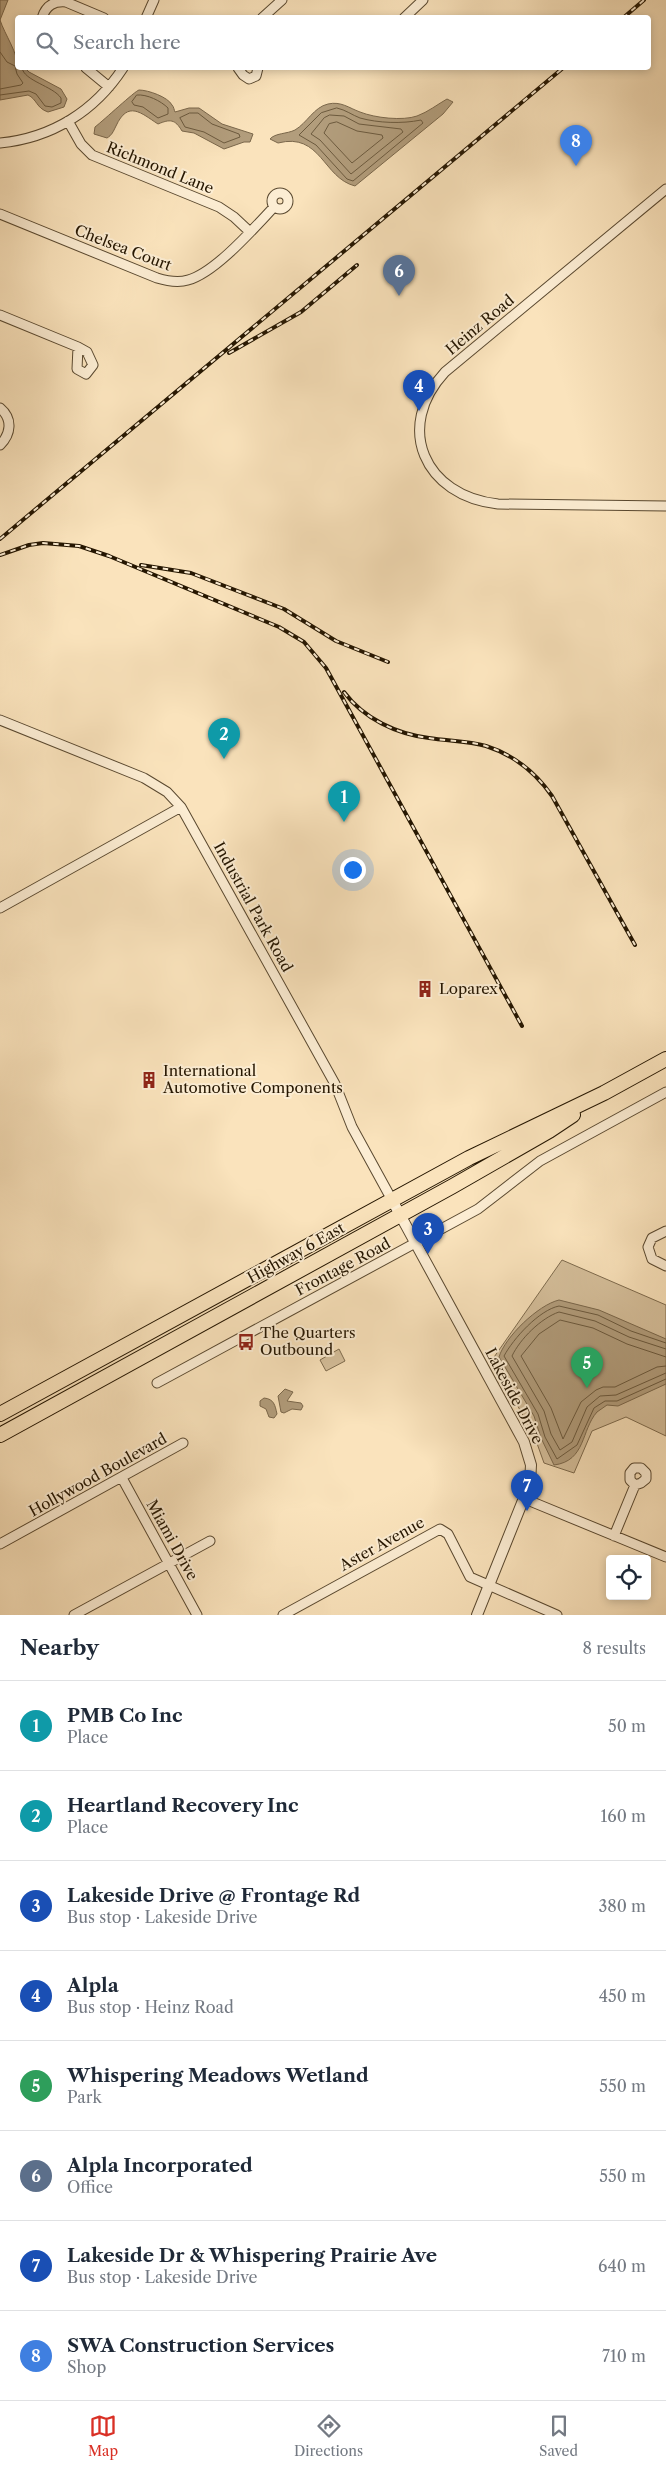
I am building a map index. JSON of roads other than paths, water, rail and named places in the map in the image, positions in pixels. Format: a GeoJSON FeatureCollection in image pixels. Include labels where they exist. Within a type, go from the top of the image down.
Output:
{"type":"FeatureCollection","features":[{"type":"Feature","properties":{"kind":"main road","name":"Highway 6 East"},"geometry":{"type":"LineString","coordinates":[[0,1414],[469,1158],[604,1093],[666,1059]]}},
{"type":"Feature","properties":{"kind":"main road","name":"Highway 6 East"},"geometry":{"type":"LineString","coordinates":[[0,1434],[550,1131],[604,1093]]}},
{"type":"Feature","properties":{"kind":"street"},"geometry":{"type":"LineString","coordinates":[[147,15],[154,0]]}},
{"type":"Feature","properties":{"kind":"street"},"geometry":{"type":"LineString","coordinates":[[265,15],[282,0]]}},
{"type":"Feature","properties":{"kind":"street"},"geometry":{"type":"LineString","coordinates":[[407,15],[423,0]]}},
{"type":"Feature","properties":{"kind":"street"},"geometry":{"type":"LineString","coordinates":[[44,15],[49,6],[66,2],[97,15]]}},
{"type":"Feature","properties":{"kind":"street"},"geometry":{"type":"LineString","coordinates":[[88,70],[109,87]]}},
{"type":"Feature","properties":{"kind":"street"},"geometry":{"type":"LineString","coordinates":[[0,143],[34,136],[68,121],[86,109],[109,87],[122,70]]}},
{"type":"Feature","properties":{"kind":"street"},"geometry":{"type":"LineString","coordinates":[[239,70],[242,75],[249,79],[256,76],[258,70]]}},
{"type":"Feature","properties":{"kind":"street","name":"Richmond Lane"},"geometry":{"type":"LineString","coordinates":[[68,121],[81,144],[92,155],[219,207],[234,217],[250,232]]}},
{"type":"Feature","properties":{"kind":"street","name":"Heinz Road"},"geometry":{"type":"LineString","coordinates":[[666,189],[445,372],[434,384],[425,402],[421,430],[425,456],[433,471],[452,491],[473,500],[498,504],[666,506]]}},
{"type":"Feature","properties":{"kind":"street","name":"Chelsea Court"},"geometry":{"type":"LineString","coordinates":[[0,214],[157,278],[187,281],[203,274],[250,232],[274,207]]}},
{"type":"Feature","properties":{"kind":"street"},"geometry":{"type":"LineString","coordinates":[[0,315],[78,347]]}},
{"type":"Feature","properties":{"kind":"street"},"geometry":{"type":"LineString","coordinates":[[0,408],[8,417],[9,426],[6,437],[0,445]]}},
{"type":"Feature","properties":{"kind":"street","name":"Industrial Park Road"},"geometry":{"type":"LineString","coordinates":[[0,720],[144,778],[167,792],[181,807],[335,1084],[352,1127],[392,1200]]}},
{"type":"Feature","properties":{"kind":"street"},"geometry":{"type":"LineString","coordinates":[[0,908],[181,807]]}},
{"type":"Feature","properties":{"kind":"street","name":"Frontage Road"},"geometry":{"type":"LineString","coordinates":[[157,1383],[478,1209],[540,1161],[666,1092]]}},
{"type":"Feature","properties":{"kind":"street","name":"Lakeside Drive"},"geometry":{"type":"LineString","coordinates":[[392,1200],[524,1442],[532,1475],[525,1499],[477,1615]]}},
{"type":"Feature","properties":{"kind":"street"},"geometry":{"type":"LineString","coordinates":[[666,1231],[652,1238],[648,1250],[652,1259],[666,1266]]}},
{"type":"Feature","properties":{"kind":"street","name":"Hollywood Boulevard"},"geometry":{"type":"LineString","coordinates":[[0,1544],[183,1443]]}},
{"type":"Feature","properties":{"kind":"street","name":"Miami Drive"},"geometry":{"type":"LineString","coordinates":[[122,1478],[197,1615]]}},
{"type":"Feature","properties":{"kind":"street"},"geometry":{"type":"LineString","coordinates":[[614,1536],[635,1485]]}},
{"type":"Feature","properties":{"kind":"street"},"geometry":{"type":"LineString","coordinates":[[525,1499],[666,1558]]}},
{"type":"Feature","properties":{"kind":"street","name":"Aster Avenue"},"geometry":{"type":"LineString","coordinates":[[283,1615],[440,1529],[448,1534],[470,1577],[557,1615]]}},
{"type":"Feature","properties":{"kind":"street"},"geometry":{"type":"LineString","coordinates":[[74,1615],[210,1541]]}},
{"type":"Feature","properties":{"kind":"water"},"geometry":{"type":"Polygon","coordinates":[[[0,0],[8,0],[0,20],[0,0]]]}},
{"type":"Feature","properties":{"kind":"water"},"geometry":{"type":"Polygon","coordinates":[[[0,20],[14,50],[15,70],[27,70],[61,89],[67,99],[64,107],[48,112],[28,95],[0,100],[0,20]]]}},
{"type":"Feature","properties":{"kind":"water"},"geometry":{"type":"Polygon","coordinates":[[[139,90],[166,99],[173,106],[175,112],[189,108],[199,108],[222,124],[253,134],[250,142],[244,142],[224,149],[194,133],[182,131],[172,121],[158,124],[135,111],[125,113],[107,138],[94,134],[95,127],[139,90]]]}},
{"type":"Feature","properties":{"kind":"water"},"geometry":{"type":"Polygon","coordinates":[[[447,99],[453,102],[443,114],[355,186],[344,181],[321,157],[304,144],[292,141],[278,143],[270,139],[295,130],[319,108],[328,104],[341,104],[373,116],[411,118],[447,99]]]}},
{"type":"Feature","properties":{"kind":"water"},"geometry":{"type":"Polygon","coordinates":[[[559,1300],[599,1310],[666,1339],[666,1384],[618,1406],[607,1405],[597,1412],[588,1427],[582,1444],[572,1458],[554,1465],[541,1438],[534,1416],[499,1357],[508,1340],[523,1323],[542,1308],[559,1300]]]}},
{"type":"Feature","properties":{"kind":"water"},"geometry":{"type":"Polygon","coordinates":[[[285,1389],[293,1392],[287,1401],[301,1403],[303,1406],[301,1410],[292,1409],[284,1413],[281,1412],[278,1396],[285,1389]]]}},
{"type":"Feature","properties":{"kind":"water"},"geometry":{"type":"Polygon","coordinates":[[[264,1398],[272,1401],[275,1405],[277,1414],[274,1418],[269,1417],[266,1409],[260,1406],[260,1401],[264,1398]]]}},
{"type":"Feature","properties":{"kind":"railway"},"geometry":{"type":"LineString","coordinates":[[626,15],[644,0]]}},
{"type":"Feature","properties":{"kind":"railway"},"geometry":{"type":"LineString","coordinates":[[0,539],[561,70]]}},
{"type":"Feature","properties":{"kind":"railway"},"geometry":{"type":"LineString","coordinates":[[229,353],[301,312],[357,265]]}},
{"type":"Feature","properties":{"kind":"railway"},"geometry":{"type":"LineString","coordinates":[[0,555],[29,545],[43,543],[79,546],[109,556],[279,627],[304,642],[326,668],[522,1026]]}},
{"type":"Feature","properties":{"kind":"railway"},"geometry":{"type":"LineString","coordinates":[[141,565],[191,573],[284,609],[336,641],[388,662]]}},
{"type":"Feature","properties":{"kind":"railway"},"geometry":{"type":"LineString","coordinates":[[344,692],[361,710],[393,729],[417,736],[486,746],[506,754],[531,772],[552,796],[635,945]]}},
{"type":"Feature","properties":{"kind":"place","name":"SWA Construction Services"},"geometry":{"type":"Point","coordinates":[576,166]}},
{"type":"Feature","properties":{"kind":"place","name":"Alpla Incorporated"},"geometry":{"type":"Point","coordinates":[399,296]}},
{"type":"Feature","properties":{"kind":"place","name":"Alpla"},"geometry":{"type":"Point","coordinates":[419,411]}},
{"type":"Feature","properties":{"kind":"place","name":"Heartland Recovery Inc"},"geometry":{"type":"Point","coordinates":[224,759]}},
{"type":"Feature","properties":{"kind":"place","name":"PMB Co Inc"},"geometry":{"type":"Point","coordinates":[344,822]}},
{"type":"Feature","properties":{"kind":"place","name":"Loparex"},"geometry":{"type":"Point","coordinates":[425,989]}},
{"type":"Feature","properties":{"kind":"place","name":"International Automotive Components"},"geometry":{"type":"Point","coordinates":[149,1080]}},
{"type":"Feature","properties":{"kind":"place","name":"Lakeside Drive @ Frontage Rd"},"geometry":{"type":"Point","coordinates":[428,1254]}},
{"type":"Feature","properties":{"kind":"place","name":"The Quarters Outbound"},"geometry":{"type":"Point","coordinates":[246,1342]}},
{"type":"Feature","properties":{"kind":"place","name":"Whispering Meadows Wetland"},"geometry":{"type":"Point","coordinates":[587,1388]}},
{"type":"Feature","properties":{"kind":"place","name":"Lakeside Dr & Whispering Prairie Ave"},"geometry":{"type":"Point","coordinates":[527,1511]}}]}
